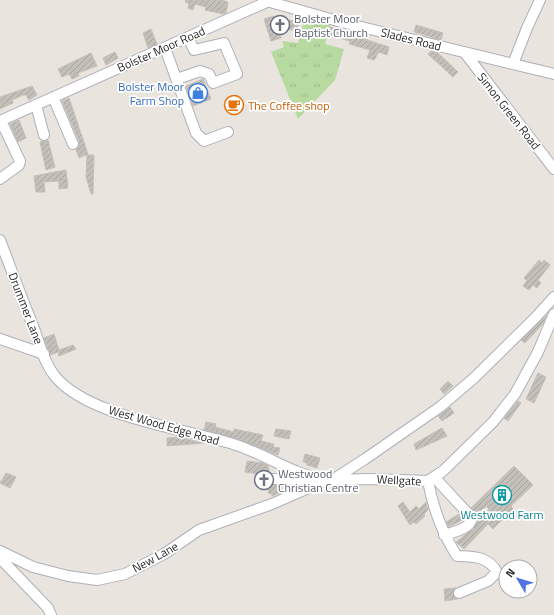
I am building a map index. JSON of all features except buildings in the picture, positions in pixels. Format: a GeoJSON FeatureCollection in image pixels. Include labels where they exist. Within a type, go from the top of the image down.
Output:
{"type":"FeatureCollection","features":[{"type":"Feature","properties":{"kind":"street","name":"Slades Road"},"geometry":{"type":"LineString","coordinates":[[267,0],[345,23],[554,74]]}},
{"type":"Feature","properties":{"kind":"street","name":"Bolster Moor Road"},"geometry":{"type":"LineString","coordinates":[[0,179],[19,164],[18,157],[1,121],[165,48],[267,0]]}},
{"type":"Feature","properties":{"kind":"street"},"geometry":{"type":"LineString","coordinates":[[513,64],[540,0]]}},
{"type":"Feature","properties":{"kind":"street"},"geometry":{"type":"LineString","coordinates":[[176,79],[200,71],[209,74],[213,84],[237,74],[224,43],[194,50],[188,37]]}},
{"type":"Feature","properties":{"kind":"street"},"geometry":{"type":"LineString","coordinates":[[165,48],[190,119],[200,139],[204,141],[228,132]]}},
{"type":"Feature","properties":{"kind":"street","name":"Simon Green Road"},"geometry":{"type":"LineString","coordinates":[[465,53],[554,169]]}},
{"type":"Feature","properties":{"kind":"street"},"geometry":{"type":"LineString","coordinates":[[53,97],[73,144]]}},
{"type":"Feature","properties":{"kind":"street"},"geometry":{"type":"LineString","coordinates":[[36,105],[44,135]]}},
{"type":"Feature","properties":{"kind":"street","name":"Drummer Lane"},"geometry":{"type":"LineString","coordinates":[[0,240],[44,354]]}},
{"type":"Feature","properties":{"kind":"street"},"geometry":{"type":"LineString","coordinates":[[329,480],[365,459],[440,407],[479,373],[536,317],[554,296]]}},
{"type":"Feature","properties":{"kind":"street","name":"Wellgate"},"geometry":{"type":"LineString","coordinates":[[304,489],[329,480],[431,480],[443,471],[493,422],[515,394],[538,352],[554,314]]}},
{"type":"Feature","properties":{"kind":"street"},"geometry":{"type":"LineString","coordinates":[[0,339],[44,354]]}},
{"type":"Feature","properties":{"kind":"street","name":"West Wood Edge Road"},"geometry":{"type":"LineString","coordinates":[[44,354],[54,375],[85,399],[152,424],[236,445],[312,478],[329,480]]}},
{"type":"Feature","properties":{"kind":"street"},"geometry":{"type":"LineString","coordinates":[[273,479],[307,480],[312,478]]}},
{"type":"Feature","properties":{"kind":"street"},"geometry":{"type":"LineString","coordinates":[[431,480],[433,508],[444,535],[457,556],[475,556],[483,559],[494,566],[498,572],[488,581],[459,593]]}},
{"type":"Feature","properties":{"kind":"street"},"geometry":{"type":"LineString","coordinates":[[431,480],[472,518],[471,522],[463,529],[444,535]]}},
{"type":"Feature","properties":{"kind":"street","name":"New Lane"},"geometry":{"type":"LineString","coordinates":[[0,551],[33,567],[68,576],[97,580],[125,574],[164,554],[199,530],[272,504],[304,489]]}},
{"type":"Feature","properties":{"kind":"street"},"geometry":{"type":"LineString","coordinates":[[0,558],[48,608],[51,615]]}},
{"type":"Feature","properties":{"kind":"green space"},"geometry":{"type":"Polygon","coordinates":[[[305,17],[331,23],[325,44],[344,49],[335,80],[298,119],[271,52],[284,47],[282,41],[298,43],[305,17]]]}},
{"type":"Feature","properties":{"kind":"place","name":"Bolster Moor Baptist Church"},"geometry":{"type":"Point","coordinates":[280,25]}},
{"type":"Feature","properties":{"kind":"place","name":"Bolster Moor Farm Shop"},"geometry":{"type":"Point","coordinates":[198,93]}},
{"type":"Feature","properties":{"kind":"place","name":"The Coffee shop"},"geometry":{"type":"Point","coordinates":[234,105]}},
{"type":"Feature","properties":{"kind":"place","name":"Westwood Christian Centre"},"geometry":{"type":"Point","coordinates":[264,480]}},
{"type":"Feature","properties":{"kind":"place","name":"Westwood Farm"},"geometry":{"type":"Point","coordinates":[502,495]}}]}
